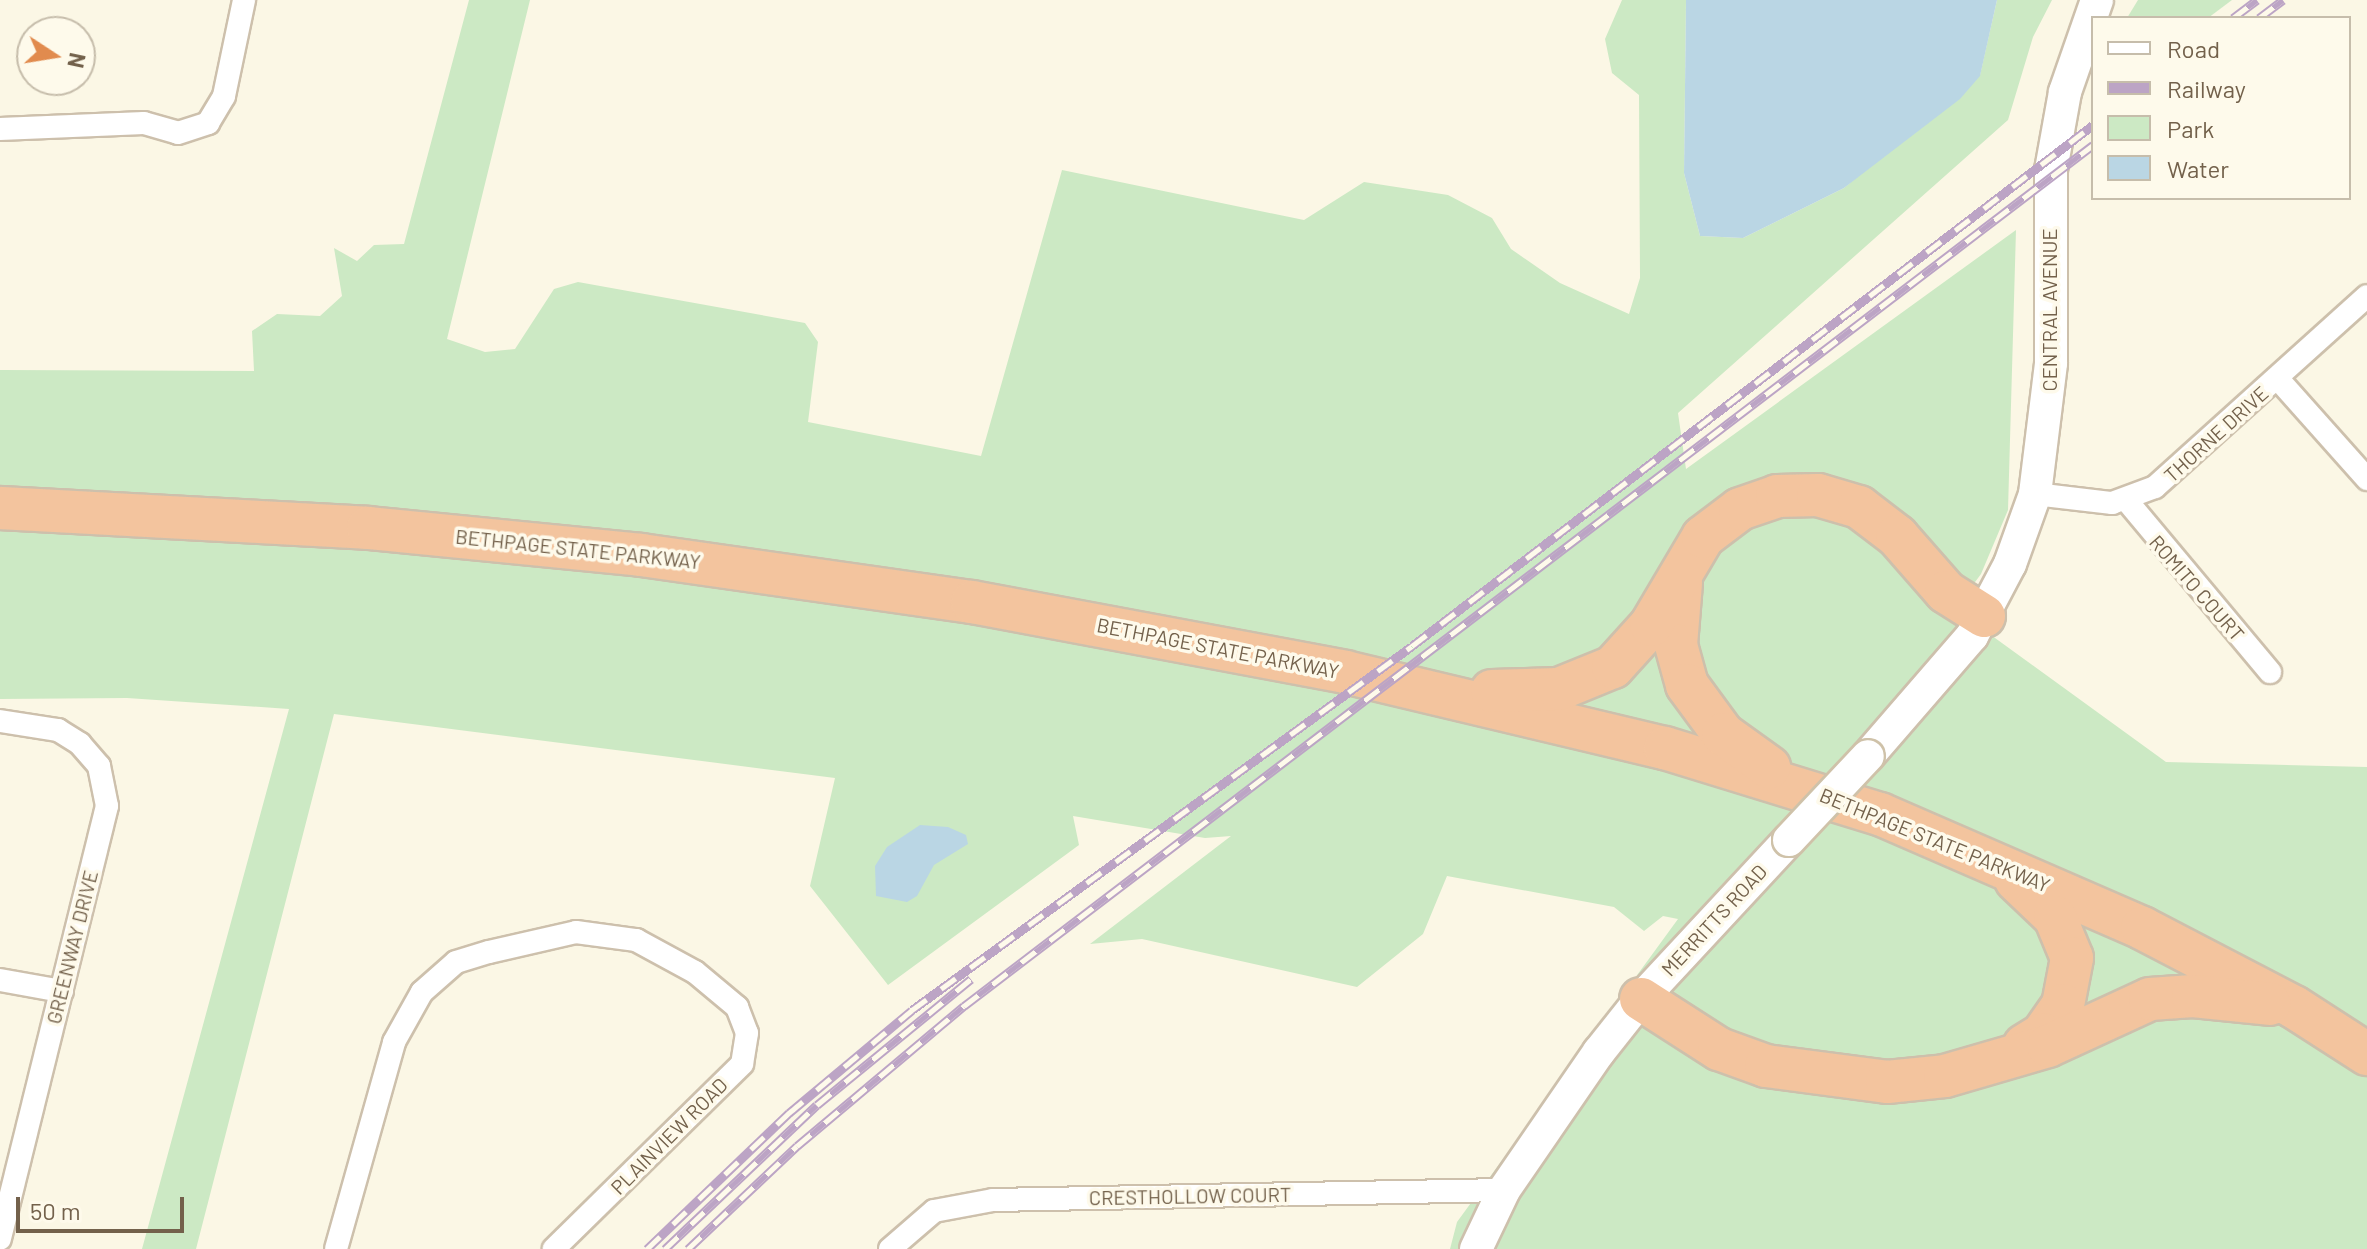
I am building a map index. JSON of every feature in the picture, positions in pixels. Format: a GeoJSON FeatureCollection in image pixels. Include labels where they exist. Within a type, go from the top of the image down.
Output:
{"type":"FeatureCollection","features":[{"type":"Feature","properties":{"kind":"highway"},"geometry":{"type":"LineString","coordinates":[[1420,690],[1537,691],[1597,677],[1640,640],[1703,537],[1740,509],[1777,496],[1818,495],[1879,519],[1946,592],[1984,616]]}},
{"type":"Feature","properties":{"kind":"highway","name":"BETHPAGE STATE PARKWAY"},"geometry":{"type":"LineString","coordinates":[[0,508],[368,528],[797,574],[1160,635],[1420,690],[1665,748],[1794,785],[1991,858],[2294,1007],[2367,1054]]}},
{"type":"Feature","properties":{"kind":"highway"},"geometry":{"type":"LineString","coordinates":[[1684,566],[1676,645],[1687,685],[1723,734],[1794,785]]}},
{"type":"Feature","properties":{"kind":"highway"},"geometry":{"type":"LineString","coordinates":[[1991,858],[2055,917],[2072,958],[2069,990],[2054,1022],[2006,1058]]}},
{"type":"Feature","properties":{"kind":"highway"},"geometry":{"type":"LineString","coordinates":[[1641,999],[1719,1049],[1766,1066],[1887,1082],[1945,1076],[2048,1046],[2150,999],[2214,997],[2294,1007]]}},
{"type":"Feature","properties":{"kind":"main road","name":"CENTRAL AVENUE"},"geometry":{"type":"LineString","coordinates":[[1984,616],[2010,564],[2035,494],[2051,363],[2051,170],[2065,92],[2091,17]]}},
{"type":"Feature","properties":{"kind":"main road","name":"MERRITTS ROAD"},"geometry":{"type":"LineString","coordinates":[[1476,1249],[1504,1190],[1641,999],[1952,664],[1984,616]]}},
{"type":"Feature","properties":{"kind":"street"},"geometry":{"type":"LineString","coordinates":[[0,129],[144,123],[178,133],[208,123],[224,96],[244,0]]}},
{"type":"Feature","properties":{"kind":"street","name":"THORNE DRIVE"},"geometry":{"type":"LineString","coordinates":[[2035,494],[2096,504],[2127,501],[2173,473],[2367,296]]}},
{"type":"Feature","properties":{"kind":"street"},"geometry":{"type":"LineString","coordinates":[[2278,379],[2367,479]]}},
{"type":"Feature","properties":{"kind":"street","name":"ROMITO COURT"},"geometry":{"type":"LineString","coordinates":[[2127,501],[2270,672]]}},
{"type":"Feature","properties":{"kind":"street","name":"GREENWAY DRIVE"},"geometry":{"type":"LineString","coordinates":[[0,721],[58,730],[80,744],[104,780],[107,806],[1,1232]]}},
{"type":"Feature","properties":{"kind":"street","name":"PLAINVIEW ROAD"},"geometry":{"type":"LineString","coordinates":[[336,1249],[394,1042],[422,992],[456,962],[489,952],[576,932],[636,940],[695,972],[737,1007],[747,1033],[742,1064],[554,1249]]}},
{"type":"Feature","properties":{"kind":"street"},"geometry":{"type":"LineString","coordinates":[[0,980],[62,991]]}},
{"type":"Feature","properties":{"kind":"street","name":"CRESTHOLLOW COURT"},"geometry":{"type":"LineString","coordinates":[[890,1249],[934,1211],[993,1200],[1504,1190]]}},
{"type":"Feature","properties":{"kind":"green space"},"geometry":{"type":"Polygon","coordinates":[[[469,0],[530,0],[447,339],[485,352],[515,349],[554,289],[578,282],[805,323],[818,342],[808,422],[981,456],[1062,170],[1304,220],[1364,182],[1448,195],[1492,218],[1511,249],[1560,283],[1629,314],[1640,278],[1639,95],[1612,73],[1605,39],[1622,0],[1686,0],[1684,173],[1700,236],[1743,238],[1844,188],[1980,75],[1997,0],[2052,0],[2033,37],[2008,120],[1678,413],[1686,469],[2016,230],[2008,510],[1981,574],[1955,609],[2166,762],[2367,767],[2367,1249],[1450,1249],[1457,1222],[1678,919],[1663,916],[1644,931],[1614,907],[1447,876],[1423,934],[1357,987],[1142,939],[1090,944],[1231,836],[1205,838],[1073,816],[1079,845],[888,985],[810,886],[835,778],[334,714],[196,1249],[142,1249],[289,709],[127,698],[0,699],[0,370],[254,371],[252,331],[277,314],[320,316],[342,296],[334,248],[357,261],[374,245],[404,244],[469,0]]]}},
{"type":"Feature","properties":{"kind":"green space"},"geometry":{"type":"Polygon","coordinates":[[[2138,0],[2232,0],[2211,16],[2128,16],[2138,0]]]}},
{"type":"Feature","properties":{"kind":"water"},"geometry":{"type":"Polygon","coordinates":[[[1686,0],[1997,0],[1980,76],[1960,99],[1844,188],[1743,238],[1700,236],[1684,173],[1686,0]]]}},
{"type":"Feature","properties":{"kind":"water"},"geometry":{"type":"Polygon","coordinates":[[[920,825],[948,827],[966,835],[968,844],[934,865],[917,896],[907,902],[876,896],[875,866],[887,847],[920,825]]]}},
{"type":"Feature","properties":{"kind":"railway"},"geometry":{"type":"LineString","coordinates":[[2236,16],[2257,0]]}},
{"type":"Feature","properties":{"kind":"railway"},"geometry":{"type":"LineString","coordinates":[[2262,16],[2283,0]]}},
{"type":"Feature","properties":{"kind":"railway"},"geometry":{"type":"LineString","coordinates":[[647,1249],[789,1113],[912,1010],[1412,646],[2091,127]]}},
{"type":"Feature","properties":{"kind":"railway"},"geometry":{"type":"LineString","coordinates":[[688,1249],[797,1146],[964,1006],[2091,147]]}},
{"type":"Feature","properties":{"kind":"railway"},"geometry":{"type":"LineString","coordinates":[[665,1249],[817,1105],[971,979]]}}]}
